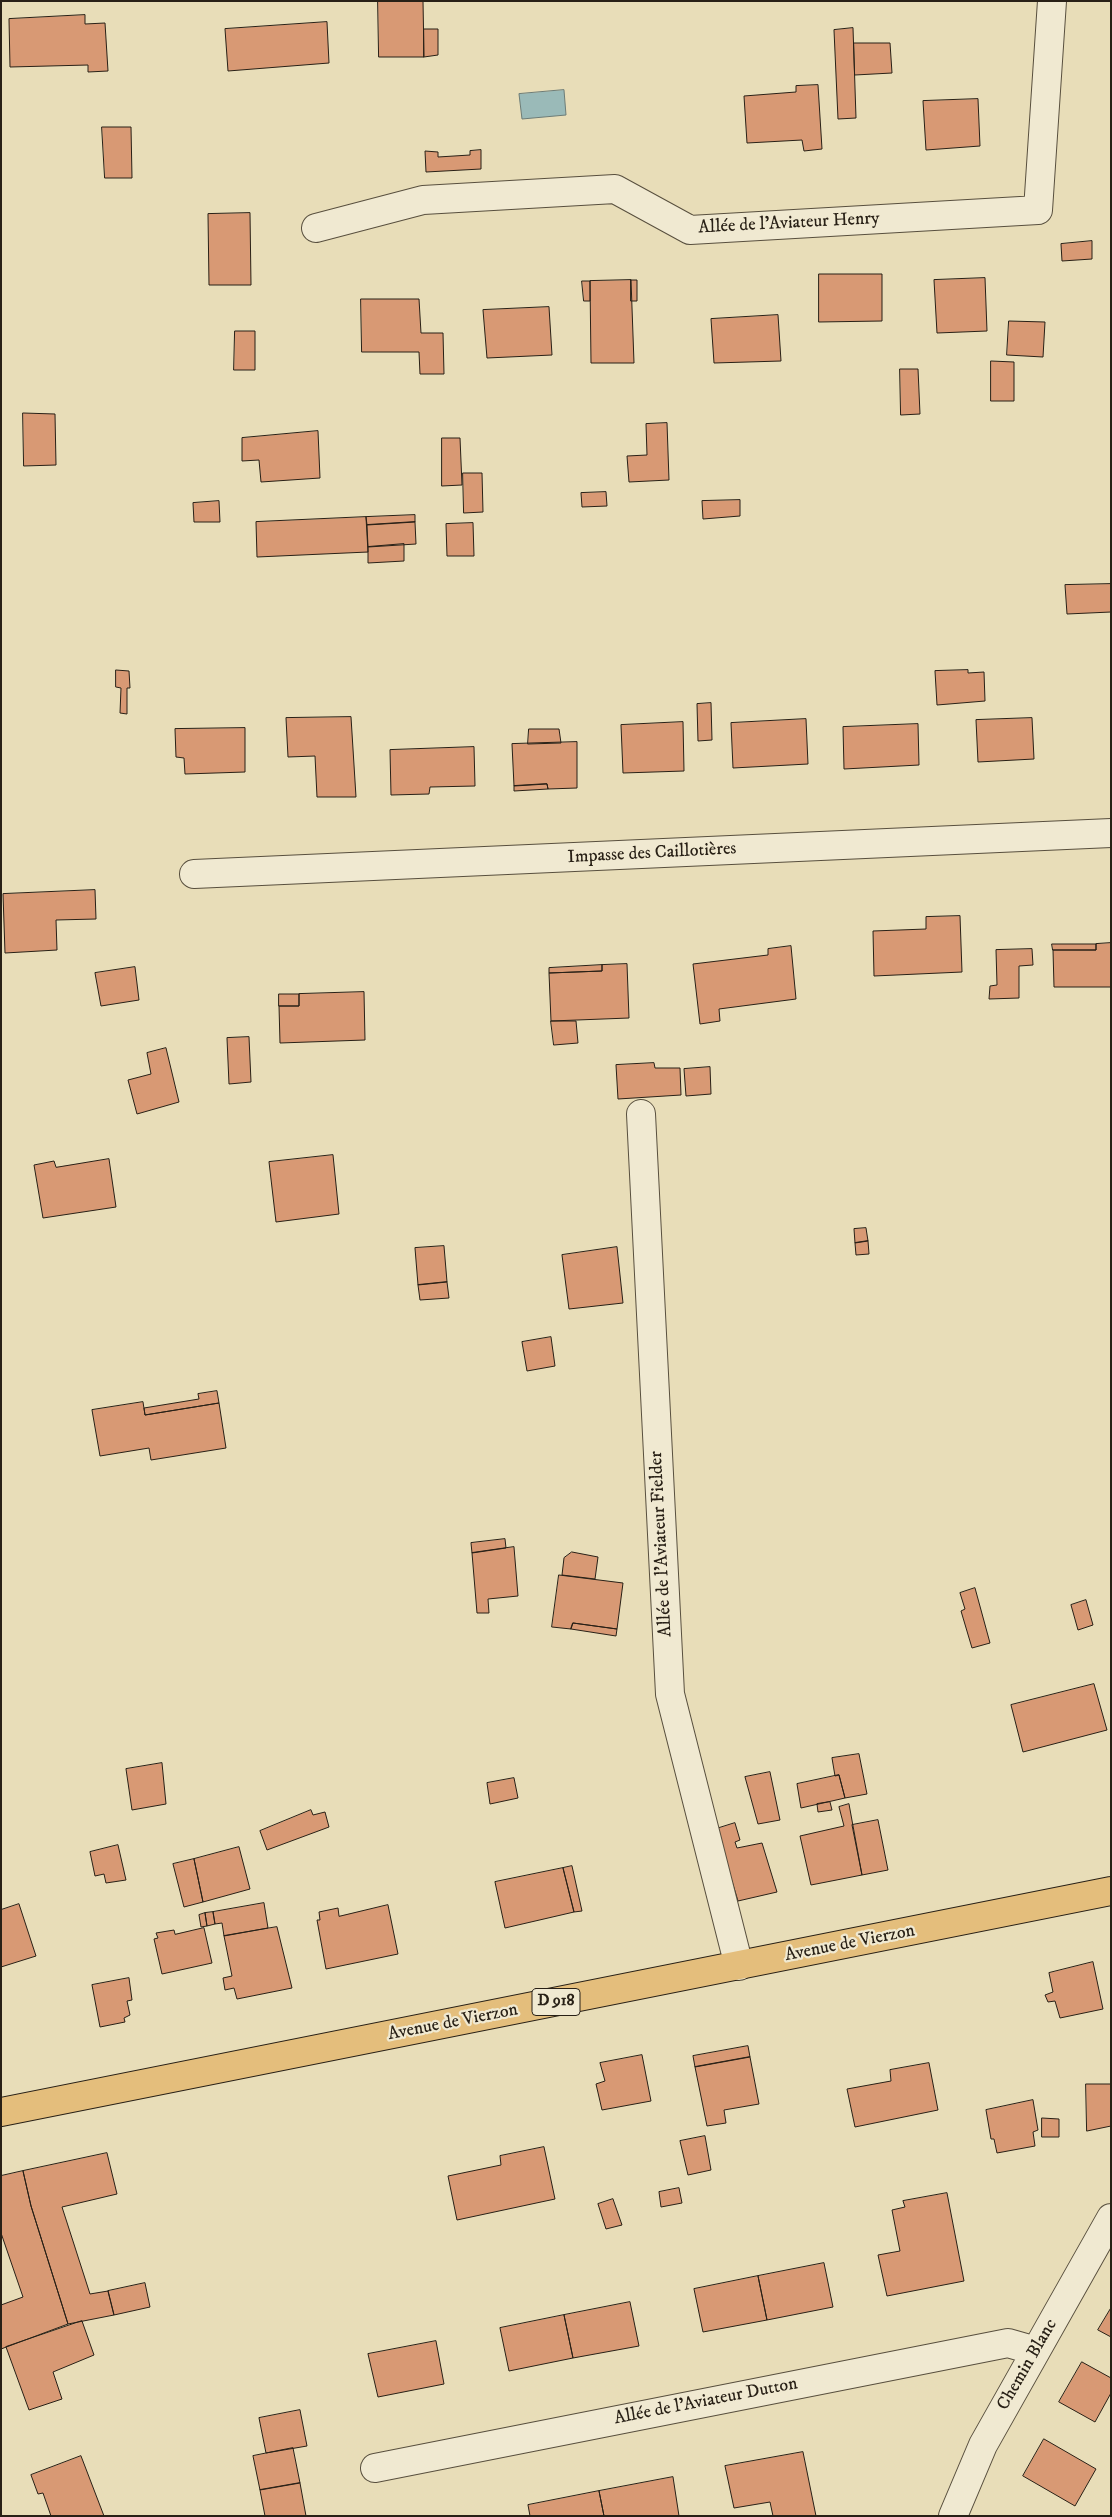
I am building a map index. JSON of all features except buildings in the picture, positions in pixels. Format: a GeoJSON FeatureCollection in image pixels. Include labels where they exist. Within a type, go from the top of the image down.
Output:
{"type":"FeatureCollection","features":[{"type":"Feature","properties":{"kind":"main road","name":"Avenue de Vierzon"},"geometry":{"type":"LineString","coordinates":[[1,2112],[1111,1891]]}},
{"type":"Feature","properties":{"kind":"street","name":"Allée de l'Aviateur Henry"},"geometry":{"type":"LineString","coordinates":[[316,228],[423,200],[615,189],[690,230],[1038,210],[1052,1]]}},
{"type":"Feature","properties":{"kind":"street","name":"Impasse des Caillotières"},"geometry":{"type":"LineString","coordinates":[[194,874],[1111,834]]}},
{"type":"Feature","properties":{"kind":"street","name":"Allée de l'Aviateur Fielder"},"geometry":{"type":"LineString","coordinates":[[641,1114],[670,1694],[739,1966]]}},
{"type":"Feature","properties":{"kind":"street","name":"Chemin Blanc"},"geometry":{"type":"LineString","coordinates":[[953,2516],[983,2445],[1111,2218]]}},
{"type":"Feature","properties":{"kind":"street","name":"Allée de l'Aviateur Dutton"},"geometry":{"type":"LineString","coordinates":[[375,2468],[1008,2343],[1036,2351]]}},
{"type":"Feature","properties":{"kind":"water"},"geometry":{"type":"Polygon","coordinates":[[[564,90],[566,115],[522,119],[519,94],[564,90]]]}}]}
